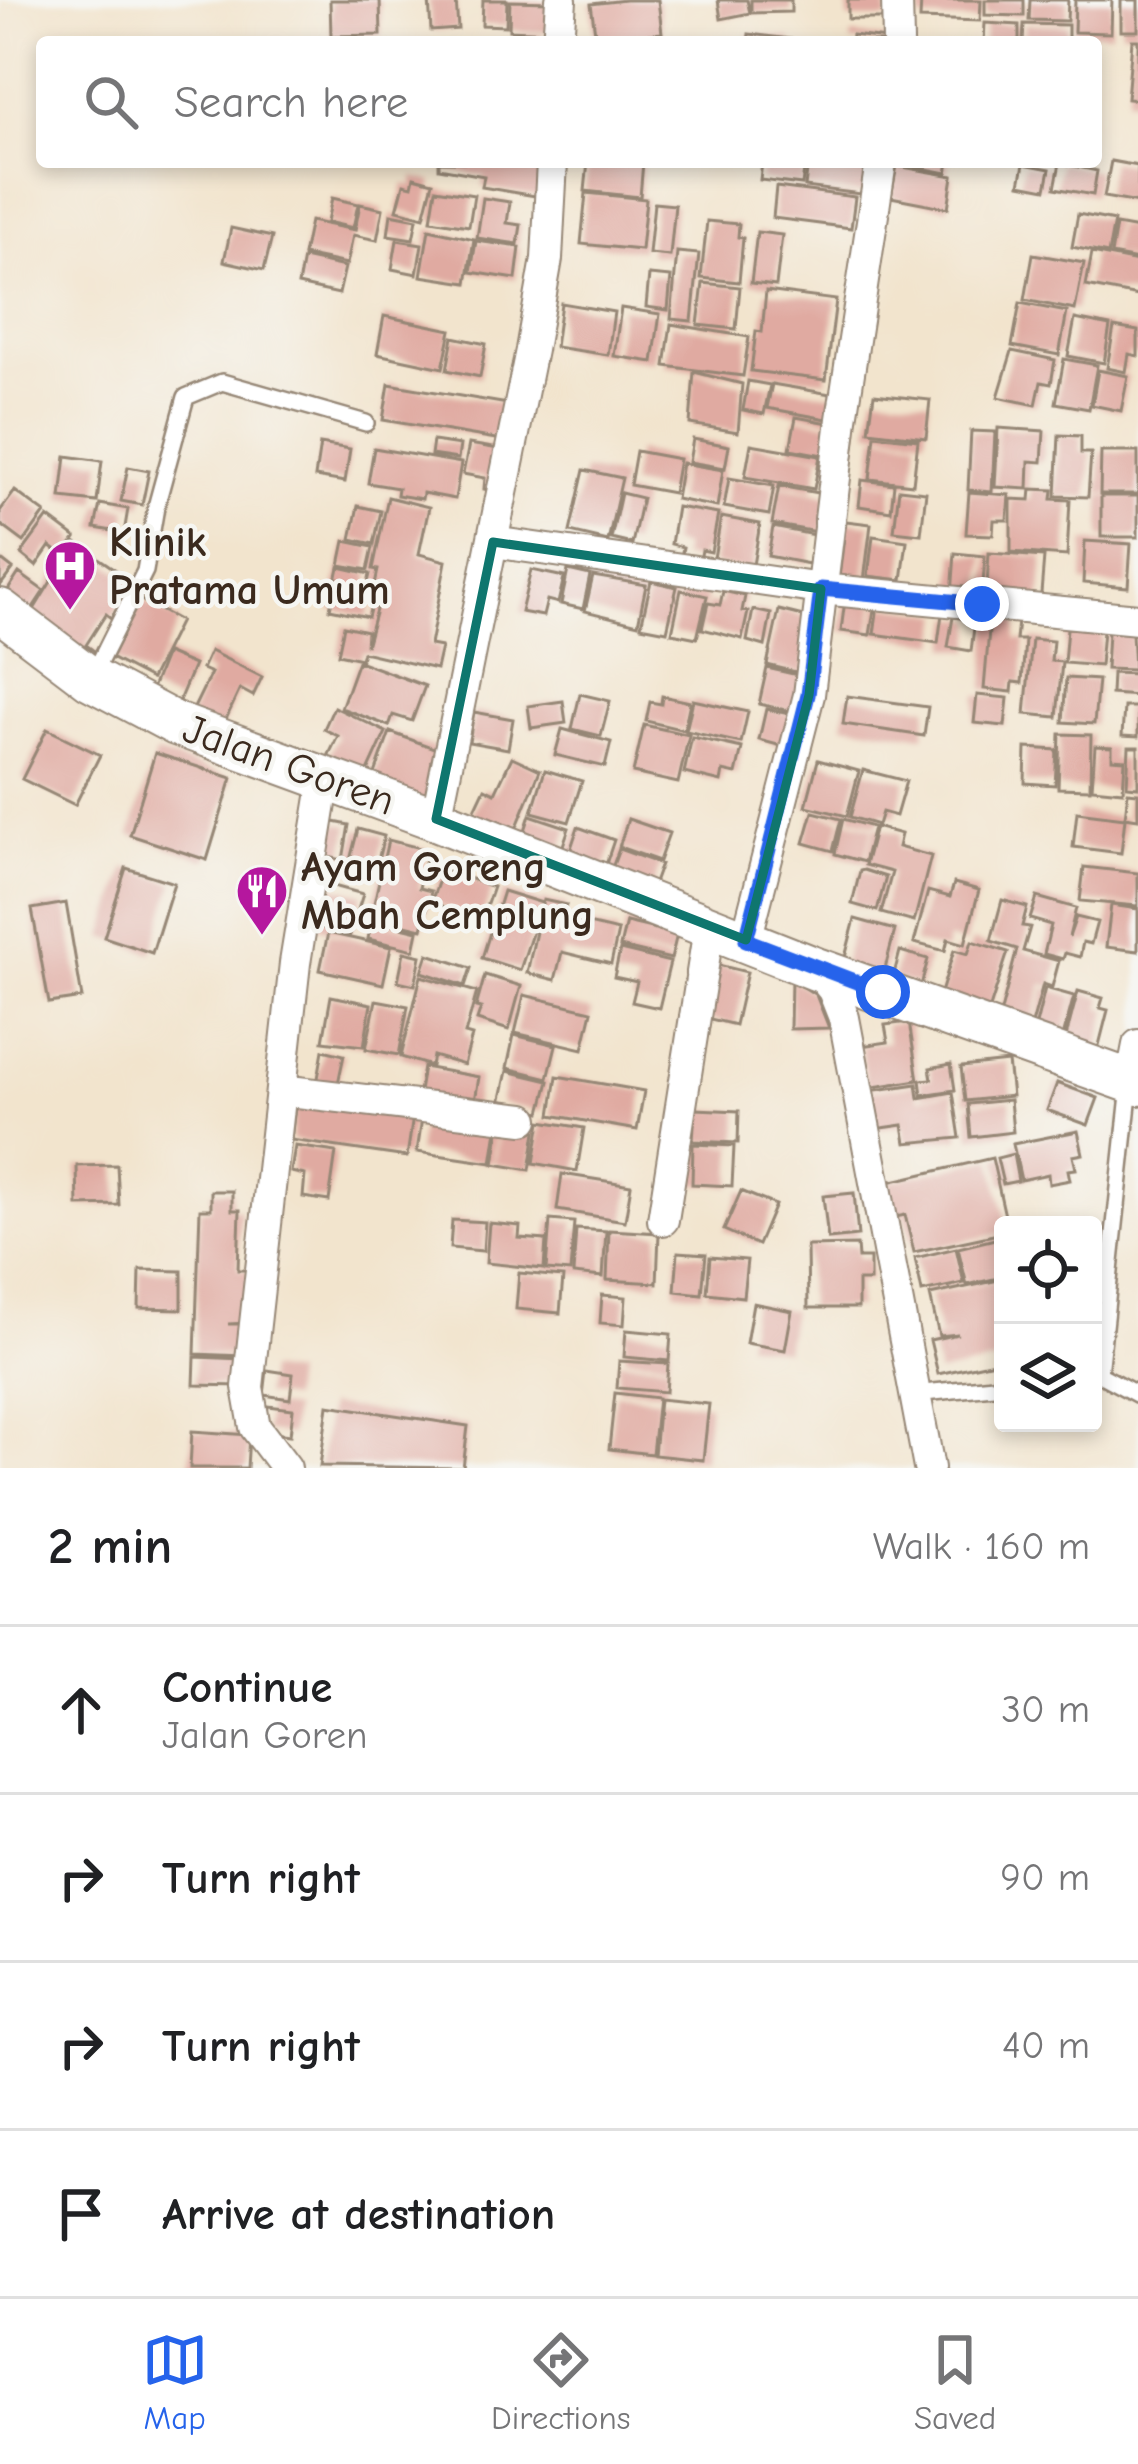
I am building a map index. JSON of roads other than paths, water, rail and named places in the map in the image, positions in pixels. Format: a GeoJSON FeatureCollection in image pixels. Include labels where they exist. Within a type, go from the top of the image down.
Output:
{"type":"FeatureCollection","features":[{"type":"Feature","properties":{"kind":"street"},"geometry":{"type":"LineString","coordinates":[[559,36],[561,0]]}},
{"type":"Feature","properties":{"kind":"street"},"geometry":{"type":"LineString","coordinates":[[897,0],[898,36]]}},
{"type":"Feature","properties":{"kind":"street"},"geometry":{"type":"LineString","coordinates":[[436,819],[509,473],[547,259],[552,168]]}},
{"type":"Feature","properties":{"kind":"street"},"geometry":{"type":"LineString","coordinates":[[663,1220],[727,934],[808,695],[842,419],[880,168]]}},
{"type":"Feature","properties":{"kind":"street"},"geometry":{"type":"LineString","coordinates":[[493,542],[821,589],[1138,619]]}},
{"type":"Feature","properties":{"kind":"street","name":"Jalan Goren"},"geometry":{"type":"LineString","coordinates":[[0,610],[91,679],[176,724],[436,819],[816,968],[1136,1070]]}},
{"type":"Feature","properties":{"kind":"street"},"geometry":{"type":"LineString","coordinates":[[286,1468],[255,1427],[248,1387],[296,963],[325,779]]}},
{"type":"Feature","properties":{"kind":"street"},"geometry":{"type":"LineString","coordinates":[[816,968],[833,990],[844,1018],[929,1468]]}},
{"type":"Feature","properties":{"kind":"street"},"geometry":{"type":"LineString","coordinates":[[844,1018],[856,998],[883,992]]}},
{"type":"Feature","properties":{"kind":"street"},"geometry":{"type":"LineString","coordinates":[[281,1090],[524,1119]]}},
{"type":"Feature","properties":{"kind":"lane"},"geometry":{"type":"LineString","coordinates":[[91,679],[145,571],[168,454],[186,397],[222,382],[366,423]]}},
{"type":"Feature","properties":{"kind":"lane"},"geometry":{"type":"LineString","coordinates":[[1102,1329],[1136,1070]]}},
{"type":"Feature","properties":{"kind":"lane"},"geometry":{"type":"LineString","coordinates":[[1102,1378],[1138,1395]]}},
{"type":"Feature","properties":{"kind":"lane"},"geometry":{"type":"LineString","coordinates":[[914,1394],[994,1386]]}},
{"type":"Feature","properties":{"kind":"place","name":"Klinik Pratama Umum"},"geometry":{"type":"Point","coordinates":[70,612]}},
{"type":"Feature","properties":{"kind":"place","name":"Ayam Goreng Mbah Cemplung"},"geometry":{"type":"Point","coordinates":[262,937]}}]}
